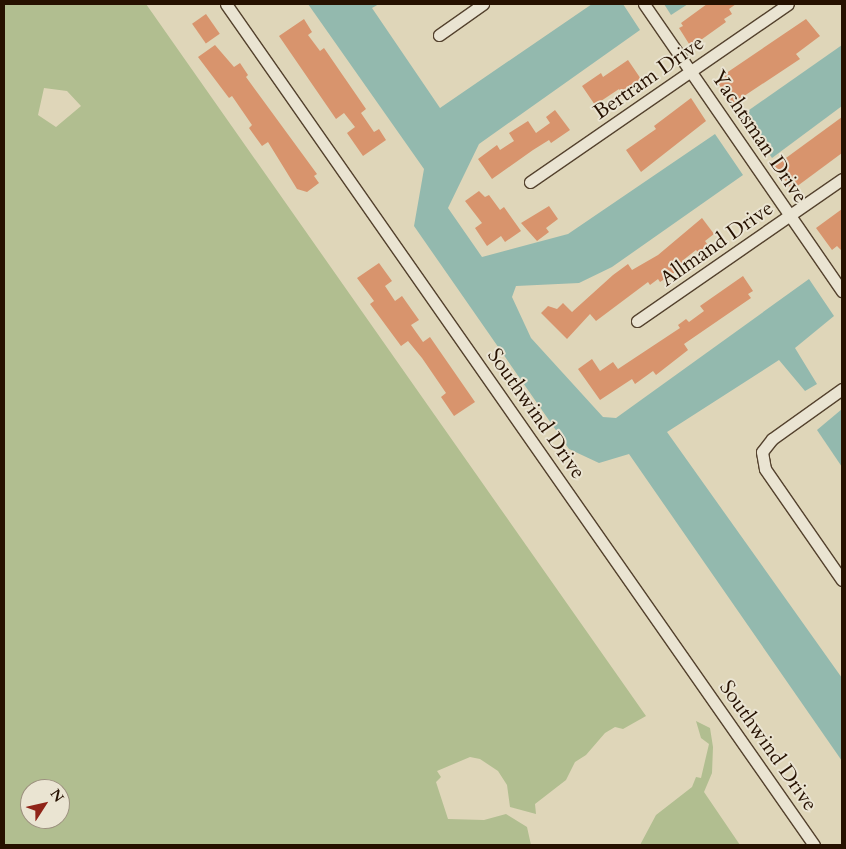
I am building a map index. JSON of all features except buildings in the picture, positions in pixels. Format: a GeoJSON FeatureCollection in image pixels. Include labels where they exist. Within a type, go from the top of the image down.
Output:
{"type":"FeatureCollection","features":[{"type":"Feature","properties":{"kind":"street","name":"Southwind Drive"},"geometry":{"type":"LineString","coordinates":[[226,4],[814,845]]}},
{"type":"Feature","properties":{"kind":"street"},"geometry":{"type":"LineString","coordinates":[[439,35],[483,4]]}},
{"type":"Feature","properties":{"kind":"street","name":"Yachtsman Drive"},"geometry":{"type":"LineString","coordinates":[[644,4],[842,291]]}},
{"type":"Feature","properties":{"kind":"street","name":"Bertram Drive"},"geometry":{"type":"LineString","coordinates":[[530,182],[788,4]]}},
{"type":"Feature","properties":{"kind":"street","name":"Allmand Drive"},"geometry":{"type":"LineString","coordinates":[[638,321],[842,180]]}},
{"type":"Feature","properties":{"kind":"street"},"geometry":{"type":"LineString","coordinates":[[842,389],[772,439],[762,452],[765,469],[842,580]]}},
{"type":"Feature","properties":{"kind":"green space"},"geometry":{"type":"Polygon","coordinates":[[[4,4],[146,4],[646,716],[623,729],[615,727],[605,733],[586,755],[575,762],[566,780],[535,804],[536,814],[510,807],[507,785],[498,771],[480,759],[470,757],[437,771],[441,777],[436,782],[448,819],[484,820],[506,814],[527,827],[531,845],[4,845],[4,4]],[[44,88],[38,115],[56,127],[81,106],[67,91],[44,88]]]}},
{"type":"Feature","properties":{"kind":"green space"},"geometry":{"type":"Polygon","coordinates":[[[696,721],[710,728],[713,747],[712,773],[704,792],[740,845],[640,845],[656,815],[692,787],[696,777],[701,778],[709,744],[701,738],[696,721]]]}},
{"type":"Feature","properties":{"kind":"water"},"geometry":{"type":"Polygon","coordinates":[[[308,4],[379,4],[372,8],[440,108],[592,4],[623,4],[640,30],[479,144],[448,208],[482,257],[568,234],[715,134],[743,175],[612,267],[579,283],[516,286],[512,297],[531,338],[603,417],[616,418],[809,279],[834,316],[795,348],[817,384],[805,391],[779,360],[667,432],[842,678],[842,761],[629,454],[599,463],[569,449],[414,226],[424,169],[308,4]]]}},
{"type":"Feature","properties":{"kind":"water"},"geometry":{"type":"Polygon","coordinates":[[[664,4],[688,4],[671,15],[664,4]]]}},
{"type":"Feature","properties":{"kind":"water"},"geometry":{"type":"Polygon","coordinates":[[[842,45],[842,106],[772,158],[742,115],[842,45]]]}},
{"type":"Feature","properties":{"kind":"water"},"geometry":{"type":"Polygon","coordinates":[[[842,409],[842,467],[817,430],[842,409]]]}}]}
